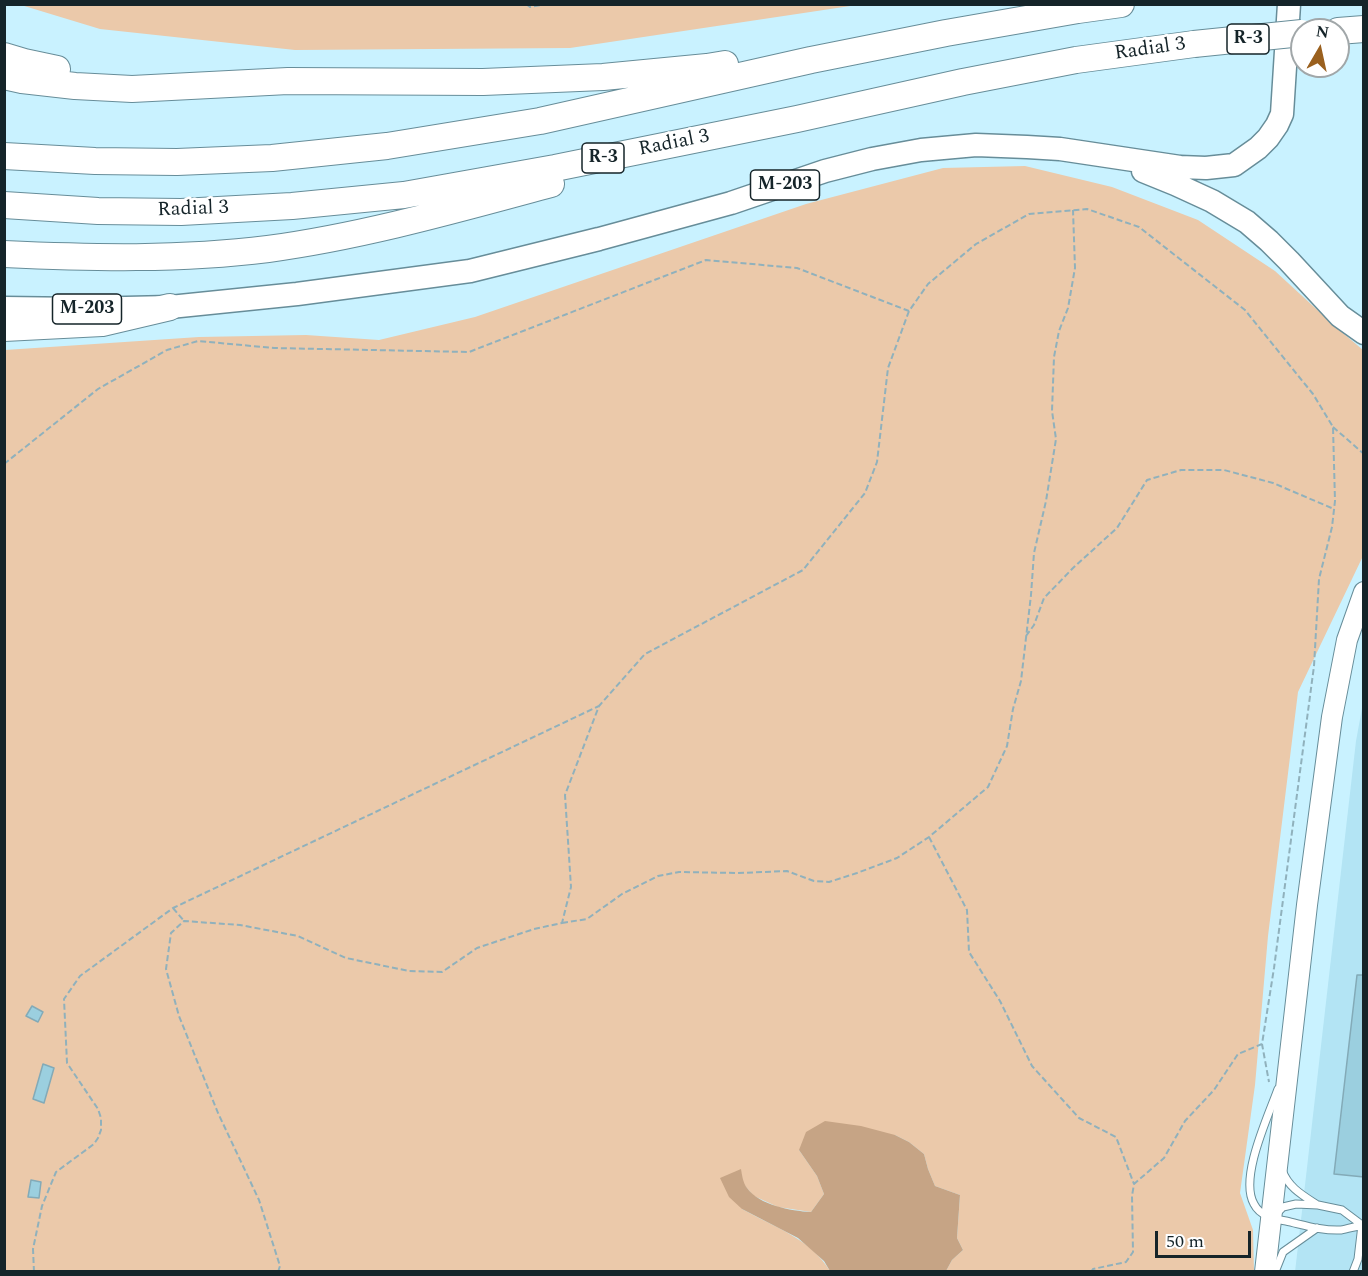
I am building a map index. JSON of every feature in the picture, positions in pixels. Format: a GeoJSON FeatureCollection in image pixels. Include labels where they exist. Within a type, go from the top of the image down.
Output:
{"type":"FeatureCollection","features":[{"type":"Feature","properties":{"kind":"highway"},"geometry":{"type":"LineString","coordinates":[[4,156],[95,161],[177,162],[272,158],[387,146],[540,121],[811,60],[946,33],[1121,4]]}},
{"type":"Feature","properties":{"kind":"highway"},"geometry":{"type":"LineString","coordinates":[[4,56],[74,73],[105,77],[483,82],[603,77],[707,67],[934,26],[1078,10]]}},
{"type":"Feature","properties":{"kind":"highway","name":"Radial 3"},"geometry":{"type":"LineString","coordinates":[[4,205],[98,211],[181,212],[292,206],[404,195],[555,168],[1065,62],[1194,44],[1290,34]]}},
{"type":"Feature","properties":{"kind":"highway"},"geometry":{"type":"LineString","coordinates":[[4,76],[75,86],[132,89],[288,81]]}},
{"type":"Feature","properties":{"kind":"highway"},"geometry":{"type":"LineString","coordinates":[[4,254],[123,256],[220,254],[310,243],[395,225],[797,119]]}},
{"type":"Feature","properties":{"kind":"highway"},"geometry":{"type":"LineString","coordinates":[[4,243],[128,250],[220,248],[309,239],[395,225]]}},
{"type":"Feature","properties":{"kind":"highway"},"geometry":{"type":"LineString","coordinates":[[4,328],[102,323],[170,307]]}},
{"type":"Feature","properties":{"kind":"main road"},"geometry":{"type":"LineString","coordinates":[[1106,156],[1180,167],[1206,168],[1234,165],[1258,148],[1277,125],[1282,114],[1289,4]]}},
{"type":"Feature","properties":{"kind":"main road","name":"M-203"},"geometry":{"type":"LineString","coordinates":[[4,308],[170,307],[297,294],[470,271],[731,203],[872,159],[921,150],[976,145],[1060,149],[1106,156],[1212,201],[1246,222],[1269,241],[1340,316],[1364,333]]}},
{"type":"Feature","properties":{"kind":"main road","name":"M-203"},"geometry":{"type":"LineString","coordinates":[[1289,261],[1344,308],[1364,321]]}},
{"type":"Feature","properties":{"kind":"main road"},"geometry":{"type":"LineString","coordinates":[[1265,1272],[1307,905],[1332,717],[1347,640],[1364,592]]}},
{"type":"Feature","properties":{"kind":"lane"},"geometry":{"type":"LineString","coordinates":[[1290,1051],[1252,1160],[1249,1190],[1254,1205],[1262,1213],[1272,1218],[1317,1228],[1341,1230],[1363,1225]]}},
{"type":"Feature","properties":{"kind":"lane"},"geometry":{"type":"LineString","coordinates":[[1279,1160],[1284,1175],[1295,1190],[1318,1205]]}},
{"type":"Feature","properties":{"kind":"lane"},"geometry":{"type":"LineString","coordinates":[[1272,1218],[1283,1207],[1296,1204],[1318,1205],[1342,1210],[1363,1225]]}},
{"type":"Feature","properties":{"kind":"lane"},"geometry":{"type":"LineString","coordinates":[[1353,1272],[1358,1259],[1363,1225]]}},
{"type":"Feature","properties":{"kind":"lane"},"geometry":{"type":"LineString","coordinates":[[1275,1272],[1283,1252],[1317,1228]]}},
{"type":"Feature","properties":{"kind":"path"},"geometry":{"type":"LineString","coordinates":[[526,4],[530,7],[546,4]]}},
{"type":"Feature","properties":{"kind":"path"},"geometry":{"type":"LineString","coordinates":[[562,923],[572,887],[565,795],[599,706],[645,654],[803,570],[865,493],[877,462],[888,368],[909,311],[928,284],[976,244],[1029,214],[1087,209],[1139,227],[1245,310],[1313,394],[1333,427],[1364,454]]}},
{"type":"Feature","properties":{"kind":"path"},"geometry":{"type":"LineString","coordinates":[[173,908],[184,921],[240,926],[298,936],[346,958],[409,972],[442,972],[477,948],[534,929],[586,919],[622,894],[658,876],[679,872],[788,871],[814,881],[829,882],[897,858],[929,837],[988,787],[1007,746],[1013,708],[1021,681],[1034,553],[1046,501],[1056,439],[1052,411],[1054,357],[1059,331],[1068,308],[1075,268],[1073,210]]}},
{"type":"Feature","properties":{"kind":"path"},"geometry":{"type":"LineString","coordinates":[[4,464],[98,389],[167,350],[198,341],[274,348],[469,352],[706,260],[797,268],[909,311]]}},
{"type":"Feature","properties":{"kind":"path"},"geometry":{"type":"LineString","coordinates":[[1273,1103],[1262,1044],[1314,666],[1318,579],[1332,527],[1334,509],[1333,427]]}},
{"type":"Feature","properties":{"kind":"path"},"geometry":{"type":"LineString","coordinates":[[1026,636],[1034,625],[1044,598],[1117,528],[1147,480],[1181,470],[1224,470],[1273,483],[1334,509]]}},
{"type":"Feature","properties":{"kind":"path"},"geometry":{"type":"LineString","coordinates":[[34,1272],[33,1249],[42,1206],[57,1172],[94,1144],[101,1130],[98,1109],[67,1063],[63,999],[80,976],[173,908],[599,706]]}},
{"type":"Feature","properties":{"kind":"path"},"geometry":{"type":"LineString","coordinates":[[929,837],[967,910],[969,952],[1000,1001],[1032,1066],[1079,1118],[1116,1137],[1134,1184],[1132,1196],[1133,1252],[1126,1262],[1093,1269],[1091,1272]]}},
{"type":"Feature","properties":{"kind":"path"},"geometry":{"type":"LineString","coordinates":[[184,921],[171,933],[166,969],[171,988],[179,1016],[218,1113],[259,1200],[280,1266],[278,1272]]}},
{"type":"Feature","properties":{"kind":"path"},"geometry":{"type":"LineString","coordinates":[[1134,1184],[1164,1158],[1185,1121],[1215,1090],[1238,1054],[1262,1044]]}},
{"type":"Feature","properties":{"kind":"shaded area"},"geometry":{"type":"Polygon","coordinates":[[[21,5],[857,5],[570,48],[295,50],[100,29],[21,5]]]}},
{"type":"Feature","properties":{"kind":"shaded area"},"geometry":{"type":"Polygon","coordinates":[[[1025,166],[1112,187],[1198,220],[1275,271],[1363,350],[1363,556],[1298,692],[1268,936],[1255,1085],[1240,1193],[1253,1230],[1254,1271],[946,1271],[952,1260],[963,1250],[957,1238],[960,1195],[935,1186],[924,1154],[909,1142],[895,1135],[799,1150],[817,1176],[824,1194],[811,1212],[778,1207],[754,1196],[745,1186],[742,1209],[802,1242],[813,1250],[830,1271],[5,1272],[5,350],[199,337],[306,335],[379,340],[475,317],[806,204],[943,168],[1025,166]]]}},
{"type":"Feature","properties":{"kind":"shaded area"},"geometry":{"type":"Polygon","coordinates":[[[1363,703],[1363,1271],[1295,1272],[1356,741],[1363,703]]]}},
{"type":"Feature","properties":{"kind":"shaded area"},"geometry":{"type":"Polygon","coordinates":[[[825,1121],[861,1126],[895,1135],[909,1142],[924,1154],[935,1186],[960,1195],[957,1238],[963,1250],[952,1260],[946,1271],[830,1271],[824,1261],[798,1238],[742,1209],[729,1197],[720,1178],[741,1169],[746,1186],[759,1199],[785,1208],[811,1212],[824,1194],[817,1176],[799,1150],[806,1132],[825,1121]]]}},
{"type":"Feature","properties":{"kind":"building"},"geometry":{"type":"Polygon","coordinates":[[[1357,975],[1364,975],[1364,1177],[1334,1174],[1357,975]]]}},
{"type":"Feature","properties":{"kind":"building"},"geometry":{"type":"Polygon","coordinates":[[[32,1006],[43,1012],[38,1022],[26,1016],[32,1006]]]}},
{"type":"Feature","properties":{"kind":"building"},"geometry":{"type":"Polygon","coordinates":[[[43,1064],[54,1068],[44,1103],[33,1099],[43,1064]]]}},
{"type":"Feature","properties":{"kind":"building"},"geometry":{"type":"Polygon","coordinates":[[[31,1180],[41,1182],[39,1198],[28,1197],[31,1180]]]}}]}
